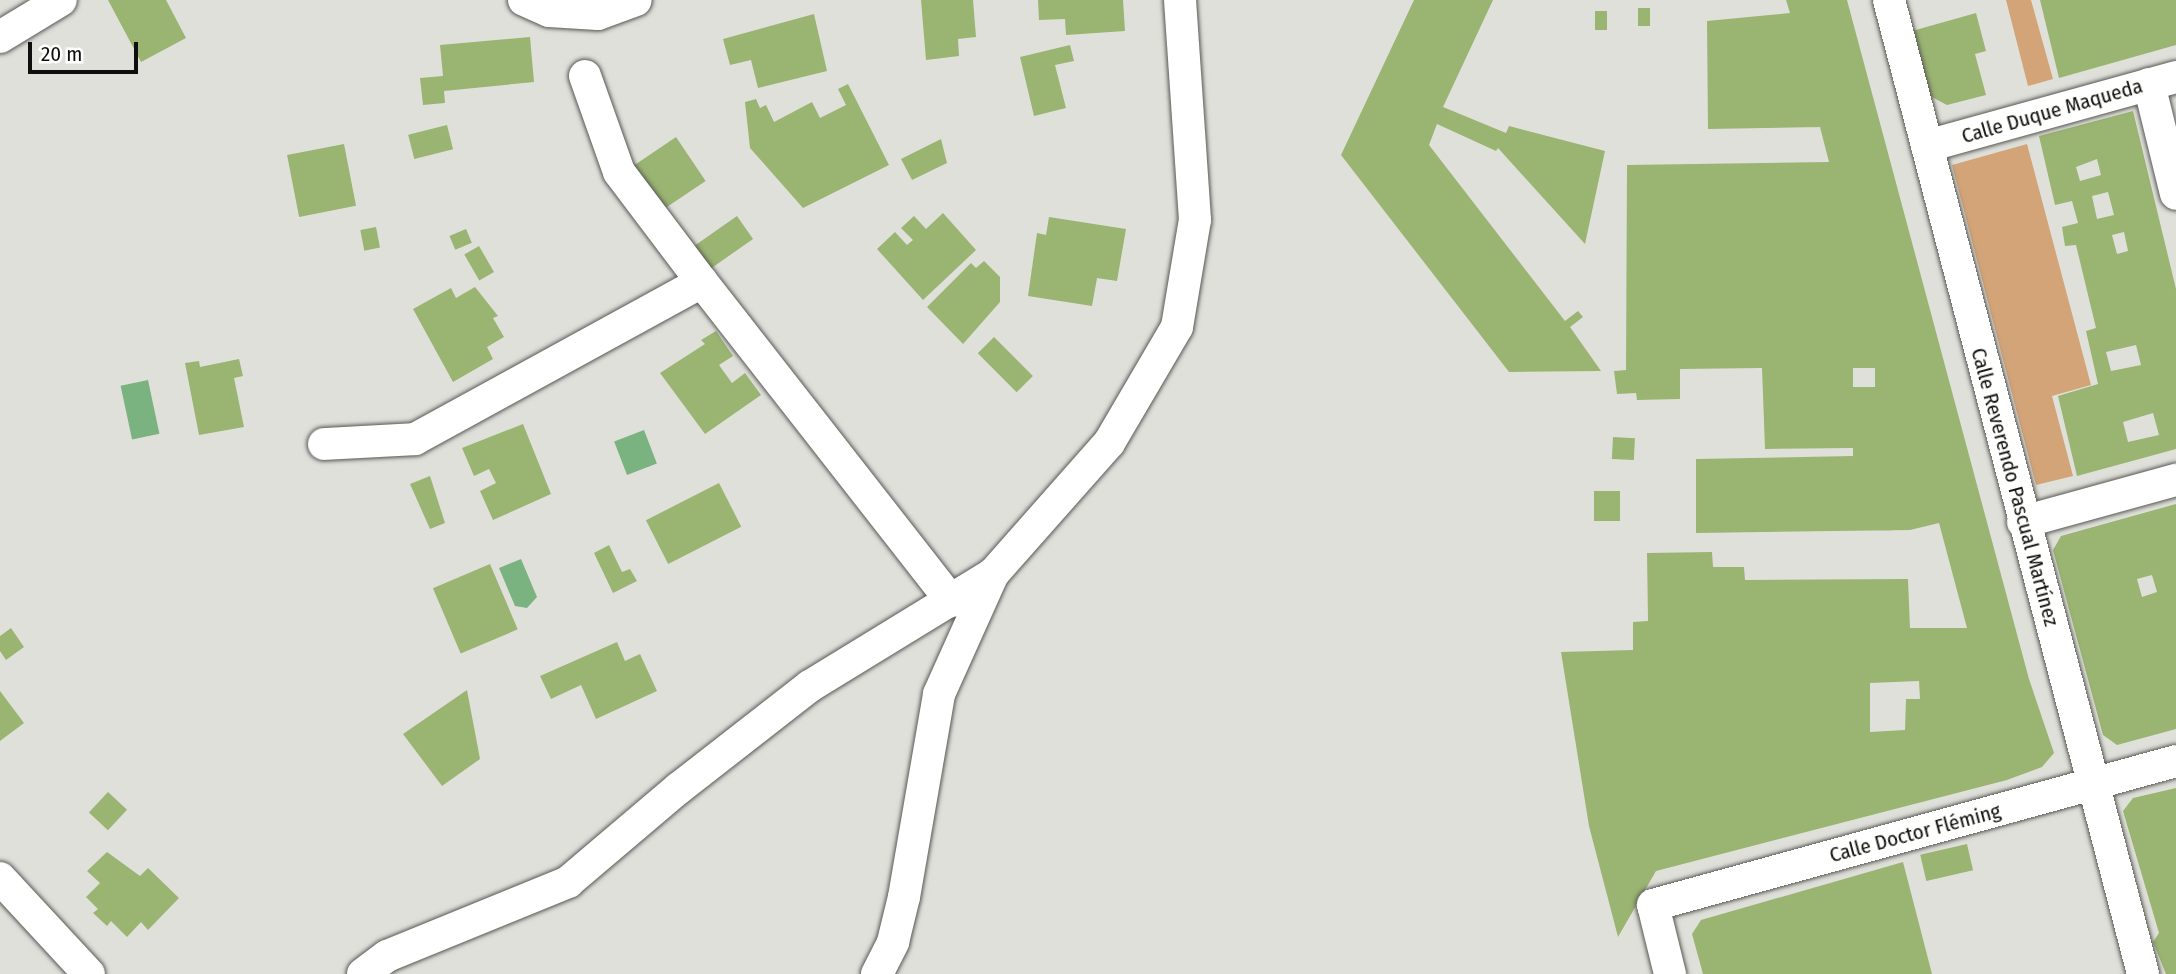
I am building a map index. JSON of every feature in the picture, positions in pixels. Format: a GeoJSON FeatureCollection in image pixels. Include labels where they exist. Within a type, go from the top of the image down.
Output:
{"type":"FeatureCollection","features":[{"type":"Feature","properties":{"kind":"street"},"geometry":{"type":"LineString","coordinates":[[0,37],[61,0]]}},
{"type":"Feature","properties":{"kind":"street"},"geometry":{"type":"LineString","coordinates":[[524,0],[548,11],[598,15],[636,0]]}},
{"type":"Feature","properties":{"kind":"street"},"geometry":{"type":"LineString","coordinates":[[363,974],[387,956],[568,882],[678,788],[810,686],[993,574],[1109,443],[1177,327],[1195,220],[1180,0]]}},
{"type":"Feature","properties":{"kind":"street","name":"Calle Reverendo Pascual Martínez"},"geometry":{"type":"LineString","coordinates":[[1889,0],[2143,974]]}},
{"type":"Feature","properties":{"kind":"street"},"geometry":{"type":"LineString","coordinates":[[586,76],[619,173],[951,601]]}},
{"type":"Feature","properties":{"kind":"street"},"geometry":{"type":"LineString","coordinates":[[2163,81],[2176,194]]}},
{"type":"Feature","properties":{"kind":"street","name":"Calle Duque Maqueda"},"geometry":{"type":"LineString","coordinates":[[1927,146],[2163,81]]}},
{"type":"Feature","properties":{"kind":"street"},"geometry":{"type":"LineString","coordinates":[[324,444],[415,439],[702,282]]}},
{"type":"Feature","properties":{"kind":"street"},"geometry":{"type":"LineString","coordinates":[[2023,522],[2176,480]]}},
{"type":"Feature","properties":{"kind":"street"},"geometry":{"type":"LineString","coordinates":[[877,974],[893,942],[904,897],[939,694],[993,574]]}},
{"type":"Feature","properties":{"kind":"street","name":"Calle Doctor Fléming"},"geometry":{"type":"LineString","coordinates":[[1670,974],[1653,905],[2176,761]]}},
{"type":"Feature","properties":{"kind":"street"},"geometry":{"type":"LineString","coordinates":[[0,878],[89,974]]}},
{"type":"Feature","properties":{"kind":"shaded area"},"geometry":{"type":"Polygon","coordinates":[[[2006,0],[2031,0],[2053,79],[2028,86],[2006,0]]]}},
{"type":"Feature","properties":{"kind":"shaded area"},"geometry":{"type":"Polygon","coordinates":[[[2027,144],[2091,385],[2052,396],[2073,476],[2036,485],[1952,165],[2027,144]]]}},
{"type":"Feature","properties":{"kind":"shaded area"},"geometry":{"type":"Polygon","coordinates":[[[148,380],[159,434],[132,440],[121,386],[148,380]]]}},
{"type":"Feature","properties":{"kind":"shaded area"},"geometry":{"type":"Polygon","coordinates":[[[644,430],[657,464],[627,475],[614,441],[644,430]]]}},
{"type":"Feature","properties":{"kind":"shaded area"},"geometry":{"type":"Polygon","coordinates":[[[521,559],[537,597],[527,608],[515,606],[499,568],[521,559]]]}},
{"type":"Feature","properties":{"kind":"building"},"geometry":{"type":"Polygon","coordinates":[[[108,0],[166,0],[186,38],[141,62],[108,0]]]}},
{"type":"Feature","properties":{"kind":"building"},"geometry":{"type":"Polygon","coordinates":[[[921,0],[973,0],[976,37],[958,39],[959,56],[926,60],[921,0]]]}},
{"type":"Feature","properties":{"kind":"building"},"geometry":{"type":"Polygon","coordinates":[[[1038,0],[1123,0],[1125,31],[1066,35],[1065,19],[1039,20],[1038,0]]]}},
{"type":"Feature","properties":{"kind":"building"},"geometry":{"type":"Polygon","coordinates":[[[1414,0],[1493,0],[1443,107],[1506,133],[1509,126],[1605,151],[1585,244],[1498,148],[1496,151],[1437,124],[1429,145],[1565,321],[1578,311],[1583,317],[1570,327],[1601,371],[1509,372],[1341,155],[1414,0]]]}},
{"type":"Feature","properties":{"kind":"building"},"geometry":{"type":"Polygon","coordinates":[[[1786,0],[1847,0],[2029,679],[2054,753],[2042,767],[2007,780],[1656,871],[1618,937],[1589,826],[1561,652],[1633,650],[1633,622],[1648,621],[1647,553],[1712,552],[1713,567],[1744,567],[1745,580],[1908,579],[1910,628],[1967,628],[1939,523],[1910,530],[1696,533],[1696,459],[1853,456],[1853,448],[1765,449],[1762,368],[1680,369],[1680,399],[1637,400],[1636,393],[1617,394],[1614,371],[1626,370],[1627,165],[1829,162],[1820,127],[1708,129],[1707,21],[1790,13],[1786,0]],[[1853,368],[1853,387],[1875,387],[1875,368],[1853,368]],[[1919,681],[1870,683],[1870,732],[1905,730],[1906,699],[1920,699],[1919,681]]]}},
{"type":"Feature","properties":{"kind":"building"},"geometry":{"type":"Polygon","coordinates":[[[2040,0],[2176,0],[2176,45],[2059,78],[2040,0]]]}},
{"type":"Feature","properties":{"kind":"building"},"geometry":{"type":"Polygon","coordinates":[[[1638,8],[1650,8],[1650,26],[1638,26],[1638,8]]]}},
{"type":"Feature","properties":{"kind":"building"},"geometry":{"type":"Polygon","coordinates":[[[1595,11],[1607,11],[1607,30],[1595,30],[1595,11]]]}},
{"type":"Feature","properties":{"kind":"building"},"geometry":{"type":"Polygon","coordinates":[[[1976,13],[1986,51],[1975,54],[1986,95],[1947,105],[1930,96],[1912,31],[1976,13]]]}},
{"type":"Feature","properties":{"kind":"building"},"geometry":{"type":"Polygon","coordinates":[[[814,14],[827,71],[758,88],[751,60],[730,65],[723,39],[814,14]]]}},
{"type":"Feature","properties":{"kind":"building"},"geometry":{"type":"Polygon","coordinates":[[[530,37],[534,82],[444,91],[445,103],[423,105],[420,78],[443,76],[440,45],[530,37]]]}},
{"type":"Feature","properties":{"kind":"building"},"geometry":{"type":"Polygon","coordinates":[[[1070,45],[1074,61],[1055,65],[1066,108],[1034,116],[1020,57],[1070,45]]]}},
{"type":"Feature","properties":{"kind":"building"},"geometry":{"type":"Polygon","coordinates":[[[848,84],[889,165],[803,208],[750,148],[745,102],[756,99],[760,108],[766,105],[774,122],[812,102],[820,118],[846,105],[838,89],[848,84]]]}},
{"type":"Feature","properties":{"kind":"building"},"geometry":{"type":"Polygon","coordinates":[[[2133,111],[2176,289],[2176,449],[2077,476],[2058,396],[2098,384],[2086,331],[2096,328],[2076,245],[2065,246],[2062,227],[2078,223],[2072,201],[2055,205],[2039,136],[2133,111]],[[2097,159],[2076,167],[2080,181],[2101,175],[2097,159]],[[2108,192],[2092,196],[2097,219],[2114,215],[2108,192]],[[2124,232],[2112,235],[2117,254],[2128,251],[2124,232]],[[2136,345],[2106,352],[2111,371],[2141,365],[2136,345]],[[2153,413],[2123,422],[2128,442],[2159,435],[2153,413]]]}},
{"type":"Feature","properties":{"kind":"building"},"geometry":{"type":"Polygon","coordinates":[[[447,125],[453,149],[414,159],[408,135],[447,125]]]}},
{"type":"Feature","properties":{"kind":"building"},"geometry":{"type":"Polygon","coordinates":[[[676,137],[706,181],[662,211],[632,167],[676,137]]]}},
{"type":"Feature","properties":{"kind":"building"},"geometry":{"type":"Polygon","coordinates":[[[941,139],[947,163],[912,180],[901,159],[941,139]]]}},
{"type":"Feature","properties":{"kind":"building"},"geometry":{"type":"Polygon","coordinates":[[[344,144],[356,206],[299,217],[287,155],[344,144]]]}},
{"type":"Feature","properties":{"kind":"building"},"geometry":{"type":"Polygon","coordinates":[[[943,213],[976,250],[923,300],[877,249],[895,232],[907,245],[913,240],[901,228],[914,216],[926,229],[943,213]]]}},
{"type":"Feature","properties":{"kind":"building"},"geometry":{"type":"Polygon","coordinates":[[[737,216],[753,239],[706,272],[689,249],[737,216]]]}},
{"type":"Feature","properties":{"kind":"building"},"geometry":{"type":"Polygon","coordinates":[[[1049,217],[1126,229],[1117,281],[1097,278],[1092,306],[1028,296],[1037,233],[1046,235],[1049,217]]]}},
{"type":"Feature","properties":{"kind":"building"},"geometry":{"type":"Polygon","coordinates":[[[376,227],[380,248],[364,251],[360,230],[376,227]]]}},
{"type":"Feature","properties":{"kind":"building"},"geometry":{"type":"Polygon","coordinates":[[[466,229],[472,243],[455,250],[449,236],[466,229]]]}},
{"type":"Feature","properties":{"kind":"building"},"geometry":{"type":"Polygon","coordinates":[[[479,246],[494,272],[479,280],[464,254],[479,246]]]}},
{"type":"Feature","properties":{"kind":"building"},"geometry":{"type":"Polygon","coordinates":[[[984,261],[1000,277],[1000,302],[963,344],[927,307],[971,263],[976,268],[984,261]]]}},
{"type":"Feature","properties":{"kind":"building"},"geometry":{"type":"Polygon","coordinates":[[[475,287],[498,316],[493,318],[504,337],[487,347],[493,359],[453,382],[413,309],[451,288],[456,298],[475,287]]]}},
{"type":"Feature","properties":{"kind":"building"},"geometry":{"type":"Polygon","coordinates":[[[716,331],[733,356],[719,365],[732,383],[745,373],[761,395],[705,434],[660,373],[705,344],[701,340],[716,331]]]}},
{"type":"Feature","properties":{"kind":"building"},"geometry":{"type":"Polygon","coordinates":[[[994,337],[1033,376],[1017,392],[978,353],[994,337]]]}},
{"type":"Feature","properties":{"kind":"building"},"geometry":{"type":"Polygon","coordinates":[[[239,359],[243,376],[234,378],[244,427],[199,435],[185,363],[199,361],[200,367],[239,359]]]}},
{"type":"Feature","properties":{"kind":"building"},"geometry":{"type":"Polygon","coordinates":[[[523,424],[551,494],[493,520],[480,491],[496,483],[489,469],[474,476],[462,448],[523,424]]]}},
{"type":"Feature","properties":{"kind":"building"},"geometry":{"type":"Polygon","coordinates":[[[1613,437],[1635,438],[1634,460],[1612,459],[1613,437]]]}},
{"type":"Feature","properties":{"kind":"building"},"geometry":{"type":"Polygon","coordinates":[[[430,476],[445,523],[430,529],[410,484],[430,476]]]}},
{"type":"Feature","properties":{"kind":"building"},"geometry":{"type":"Polygon","coordinates":[[[719,483],[741,527],[668,564],[646,520],[719,483]]]}},
{"type":"Feature","properties":{"kind":"building"},"geometry":{"type":"Polygon","coordinates":[[[1594,491],[1620,491],[1620,521],[1594,521],[1594,491]]]}},
{"type":"Feature","properties":{"kind":"building"},"geometry":{"type":"Polygon","coordinates":[[[2176,504],[2176,729],[2117,745],[2103,735],[2053,550],[2061,536],[2176,504]],[[2152,575],[2137,579],[2142,597],[2157,592],[2152,575]]]}},
{"type":"Feature","properties":{"kind":"building"},"geometry":{"type":"Polygon","coordinates":[[[609,545],[622,572],[630,569],[637,581],[613,593],[594,553],[609,545]]]}},
{"type":"Feature","properties":{"kind":"building"},"geometry":{"type":"Polygon","coordinates":[[[490,564],[518,629],[461,654],[433,588],[490,564]]]}},
{"type":"Feature","properties":{"kind":"building"},"geometry":{"type":"Polygon","coordinates":[[[11,628],[24,647],[6,660],[0,651],[0,636],[11,628]]]}},
{"type":"Feature","properties":{"kind":"building"},"geometry":{"type":"Polygon","coordinates":[[[617,642],[625,661],[640,654],[657,691],[596,719],[581,685],[551,699],[540,676],[617,642]]]}},
{"type":"Feature","properties":{"kind":"building"},"geometry":{"type":"Polygon","coordinates":[[[467,690],[480,759],[442,786],[403,734],[467,690]]]}},
{"type":"Feature","properties":{"kind":"building"},"geometry":{"type":"Polygon","coordinates":[[[0,691],[24,723],[0,741],[0,691]]]}},
{"type":"Feature","properties":{"kind":"building"},"geometry":{"type":"Polygon","coordinates":[[[2176,788],[2176,974],[2166,974],[2153,942],[2159,933],[2123,811],[2133,798],[2176,788]]]}},
{"type":"Feature","properties":{"kind":"building"},"geometry":{"type":"Polygon","coordinates":[[[108,792],[127,810],[108,830],[89,812],[108,792]]]}},
{"type":"Feature","properties":{"kind":"building"},"geometry":{"type":"Polygon","coordinates":[[[1967,844],[1973,870],[1926,881],[1920,855],[1967,844]]]}},
{"type":"Feature","properties":{"kind":"building"},"geometry":{"type":"Polygon","coordinates":[[[107,852],[140,876],[148,868],[179,898],[148,930],[141,922],[127,937],[111,921],[107,926],[93,913],[98,909],[86,897],[100,883],[87,871],[107,852]]]}},
{"type":"Feature","properties":{"kind":"building"},"geometry":{"type":"Polygon","coordinates":[[[1903,862],[1932,974],[1703,974],[1692,934],[1701,920],[1903,862]]]}}]}
